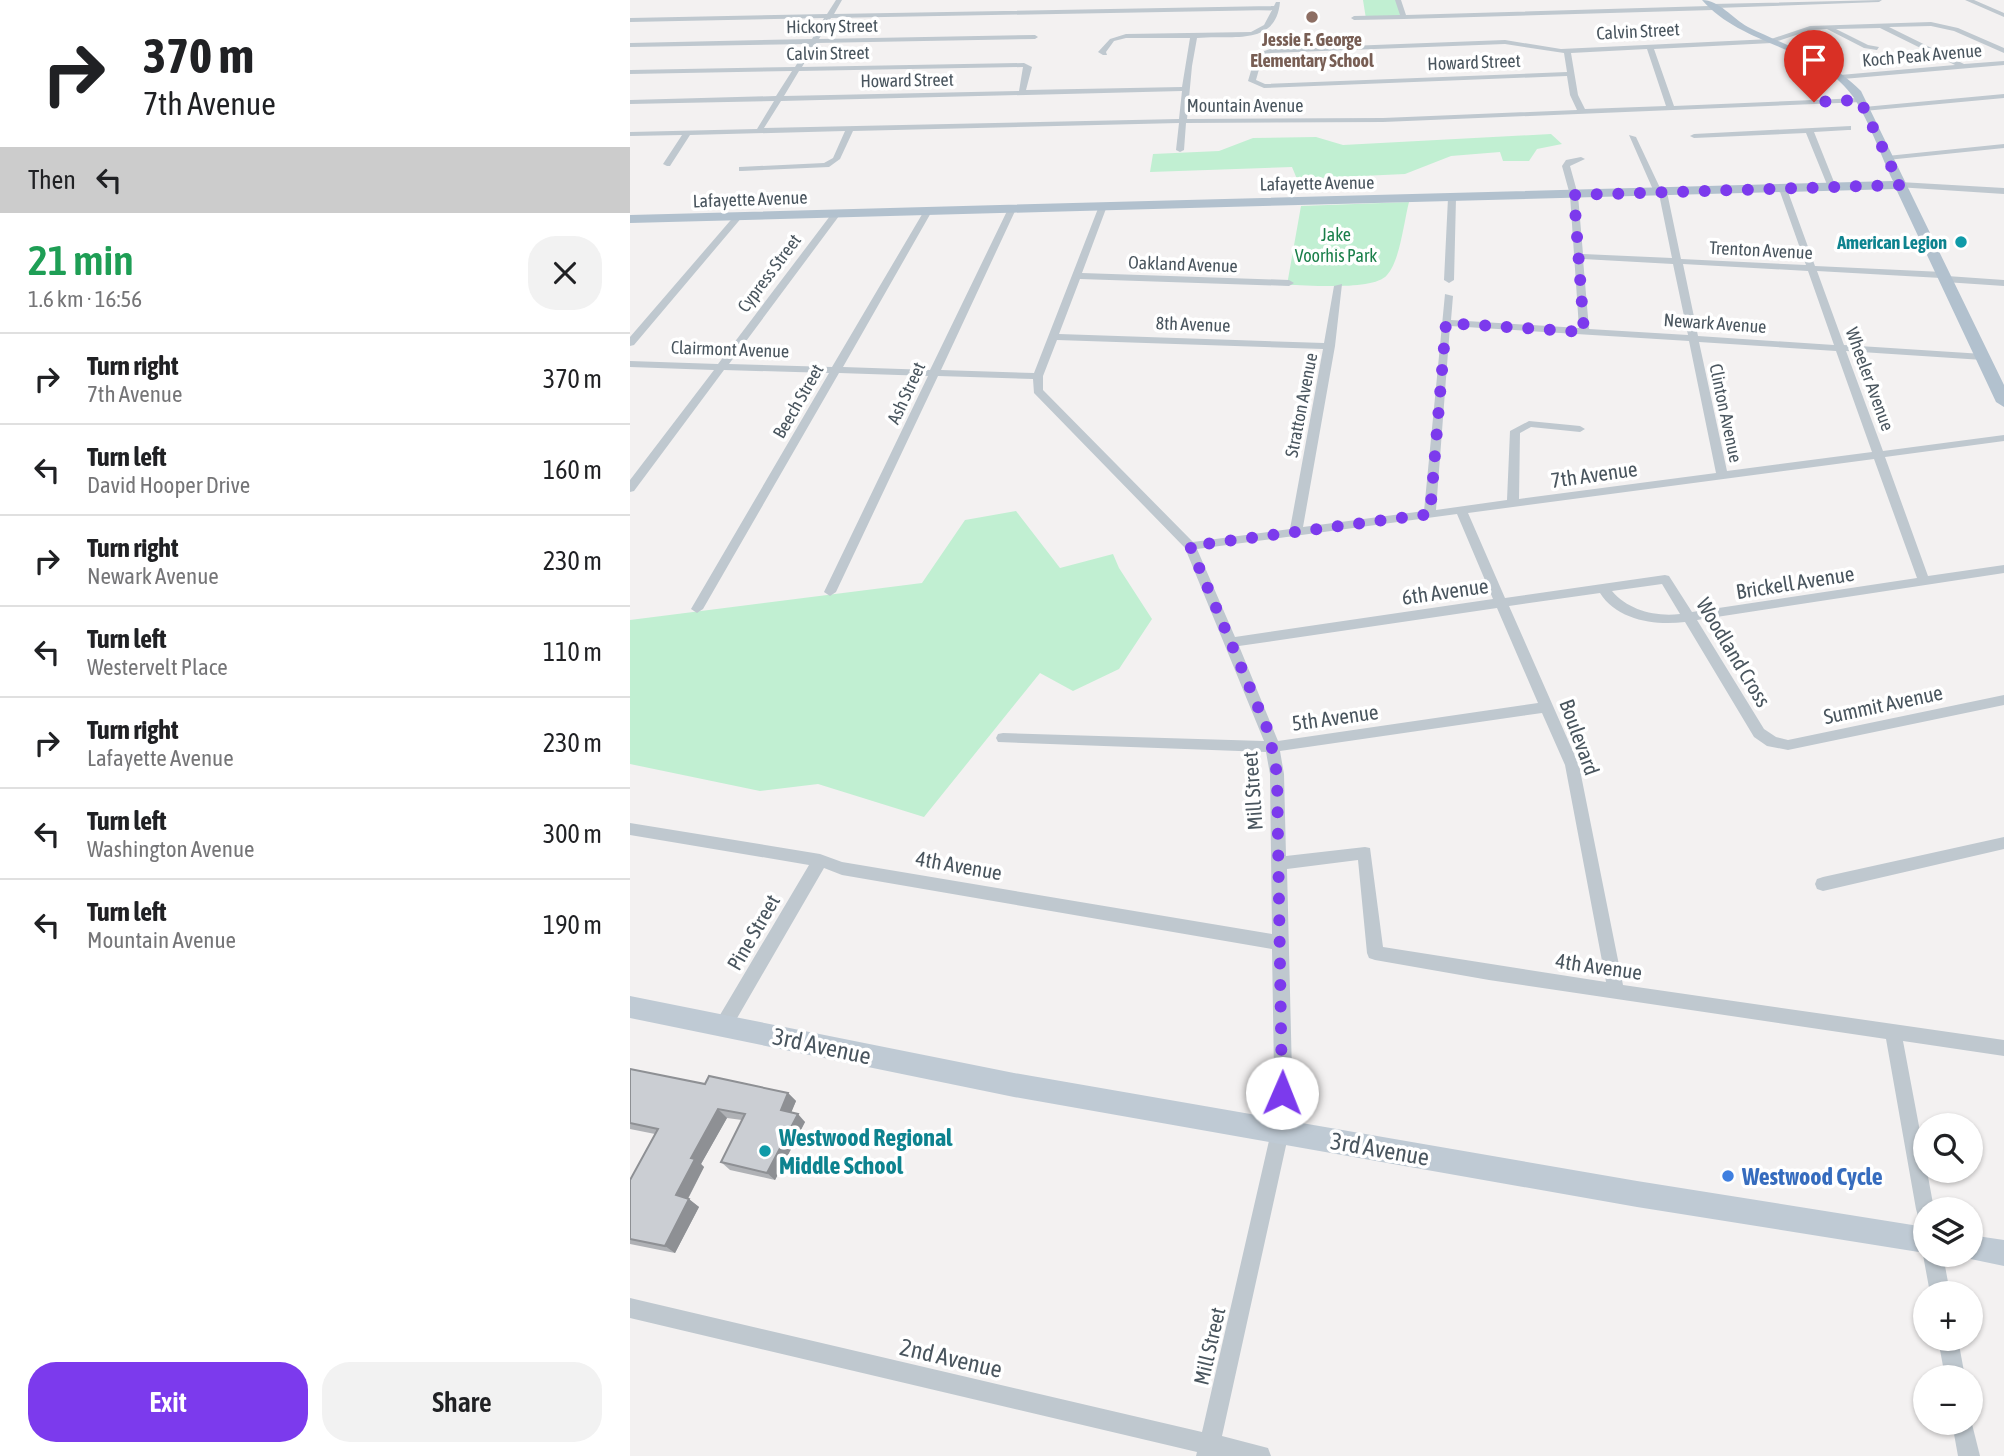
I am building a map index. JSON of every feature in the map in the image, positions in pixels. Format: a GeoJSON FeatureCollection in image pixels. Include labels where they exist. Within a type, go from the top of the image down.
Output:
{"type":"FeatureCollection","features":[{"type":"Feature","properties":{"kind":"main road"},"geometry":{"type":"LineString","coordinates":[[1711,4],[1731,21],[1843,78],[1862,104],[2002,393]]}},
{"type":"Feature","properties":{"kind":"main road","name":"Lafayette Avenue"},"geometry":{"type":"LineString","coordinates":[[632,221],[1900,185]]}},
{"type":"Feature","properties":{"kind":"main road","name":"3rd Avenue"},"geometry":{"type":"LineString","coordinates":[[630,1007],[1014,1085],[1913,1238]]}},
{"type":"Feature","properties":{"kind":"main road"},"geometry":{"type":"LineString","coordinates":[[1983,1250],[2004,1253]]}},
{"type":"Feature","properties":{"kind":"street"},"geometry":{"type":"LineString","coordinates":[[760,131],[839,0]]}},
{"type":"Feature","properties":{"kind":"street"},"geometry":{"type":"LineString","coordinates":[[1209,9],[1214,0]]}},
{"type":"Feature","properties":{"kind":"street"},"geometry":{"type":"LineString","coordinates":[[1105,54],[1103,51],[1109,41],[1120,36],[1245,35],[1268,28],[1279,0]]}},
{"type":"Feature","properties":{"kind":"street"},"geometry":{"type":"LineString","coordinates":[[1398,0],[1404,17]]}},
{"type":"Feature","properties":{"kind":"street"},"geometry":{"type":"LineString","coordinates":[[1354,18],[1880,0]]}},
{"type":"Feature","properties":{"kind":"street"},"geometry":{"type":"LineString","coordinates":[[1968,0],[1976,3],[1993,0]]}},
{"type":"Feature","properties":{"kind":"street","name":"Koch Peak Avenue"},"geometry":{"type":"LineString","coordinates":[[1976,3],[2004,15]]}},
{"type":"Feature","properties":{"kind":"street"},"geometry":{"type":"LineString","coordinates":[[630,20],[1276,8]]}},
{"type":"Feature","properties":{"kind":"street"},"geometry":{"type":"LineString","coordinates":[[1882,26],[1963,67]]}},
{"type":"Feature","properties":{"kind":"street","name":"Calvin Street"},"geometry":{"type":"LineString","coordinates":[[1253,82],[1260,54],[1267,51],[1504,43],[1567,51],[1772,41],[1804,29],[1944,26],[2004,51]]}},
{"type":"Feature","properties":{"kind":"street"},"geometry":{"type":"LineString","coordinates":[[1828,28],[1866,47],[1877,48]]}},
{"type":"Feature","properties":{"kind":"street"},"geometry":{"type":"LineString","coordinates":[[1180,150],[1194,37],[1200,35]]}},
{"type":"Feature","properties":{"kind":"street","name":"Hickory Street"},"geometry":{"type":"LineString","coordinates":[[630,45],[1035,37]]}},
{"type":"Feature","properties":{"kind":"street"},"geometry":{"type":"LineString","coordinates":[[1650,47],[1671,108]]}},
{"type":"Feature","properties":{"kind":"street"},"geometry":{"type":"LineString","coordinates":[[1567,51],[1574,95],[1582,112]]}},
{"type":"Feature","properties":{"kind":"street","name":"Koch Peak Avenue"},"geometry":{"type":"LineString","coordinates":[[1843,78],[2004,63]]}},
{"type":"Feature","properties":{"kind":"street","name":"Calvin Street"},"geometry":{"type":"LineString","coordinates":[[630,72],[1027,65],[1022,93]]}},
{"type":"Feature","properties":{"kind":"street","name":"Howard Street"},"geometry":{"type":"LineString","coordinates":[[1253,82],[1264,86],[1570,74]]}},
{"type":"Feature","properties":{"kind":"street","name":"Howard Street"},"geometry":{"type":"LineString","coordinates":[[630,102],[1186,89]]}},
{"type":"Feature","properties":{"kind":"street","name":"Mountain Avenue"},"geometry":{"type":"LineString","coordinates":[[630,134],[1184,121],[1383,120],[1671,108],[1862,104],[2004,96]]}},
{"type":"Feature","properties":{"kind":"street"},"geometry":{"type":"LineString","coordinates":[[742,169],[826,165],[836,159],[850,128]]}},
{"type":"Feature","properties":{"kind":"street"},"geometry":{"type":"LineString","coordinates":[[1694,136],[1848,128]]}},
{"type":"Feature","properties":{"kind":"street"},"geometry":{"type":"LineString","coordinates":[[667,164],[687,132]]}},
{"type":"Feature","properties":{"kind":"street"},"geometry":{"type":"LineString","coordinates":[[1810,132],[1832,187]]}},
{"type":"Feature","properties":{"kind":"street","name":"Clinton Avenue"},"geometry":{"type":"LineString","coordinates":[[1632,137],[1661,192],[1722,476]]}},
{"type":"Feature","properties":{"kind":"street"},"geometry":{"type":"LineString","coordinates":[[1887,158],[2004,146]]}},
{"type":"Feature","properties":{"kind":"street"},"geometry":{"type":"LineString","coordinates":[[1581,159],[1569,162],[1566,166],[1574,195],[1584,332]]}},
{"type":"Feature","properties":{"kind":"street","name":"Lafayette Avenue"},"geometry":{"type":"LineString","coordinates":[[1900,185],[2004,191]]}},
{"type":"Feature","properties":{"kind":"street","name":"Wheeler Avenue"},"geometry":{"type":"LineString","coordinates":[[1783,188],[1924,581]]}},
{"type":"Feature","properties":{"kind":"street"},"geometry":{"type":"LineString","coordinates":[[1449,281],[1452,198]]}},
{"type":"Feature","properties":{"kind":"street"},"geometry":{"type":"LineString","coordinates":[[1038,376],[1103,206]]}},
{"type":"Feature","properties":{"kind":"street","name":"Ash Street"},"geometry":{"type":"LineString","coordinates":[[831,592],[1012,209]]}},
{"type":"Feature","properties":{"kind":"street","name":"Beech Street"},"geometry":{"type":"LineString","coordinates":[[697,609],[928,211]]}},
{"type":"Feature","properties":{"kind":"street","name":"Cypress Street"},"geometry":{"type":"LineString","coordinates":[[630,488],[836,214]]}},
{"type":"Feature","properties":{"kind":"street"},"geometry":{"type":"LineString","coordinates":[[630,343],[739,216]]}},
{"type":"Feature","properties":{"kind":"street","name":"Trenton Avenue"},"geometry":{"type":"LineString","coordinates":[[1578,256],[1812,268],[2004,283]]}},
{"type":"Feature","properties":{"kind":"street","name":"Oakland Avenue"},"geometry":{"type":"LineString","coordinates":[[1077,276],[1289,283]]}},
{"type":"Feature","properties":{"kind":"street","name":"Stratton Avenue"},"geometry":{"type":"LineString","coordinates":[[1296,531],[1339,286]]}},
{"type":"Feature","properties":{"kind":"street"},"geometry":{"type":"LineString","coordinates":[[1430,514],[1448,296]]}},
{"type":"Feature","properties":{"kind":"street","name":"Newark Avenue"},"geometry":{"type":"LineString","coordinates":[[1446,323],[1983,357]]}},
{"type":"Feature","properties":{"kind":"street","name":"8th Avenue"},"geometry":{"type":"LineString","coordinates":[[1055,337],[1330,346]]}},
{"type":"Feature","properties":{"kind":"street","name":"Clairmont Avenue"},"geometry":{"type":"LineString","coordinates":[[630,363],[1038,376]]}},
{"type":"Feature","properties":{"kind":"street","name":"Mill Street"},"geometry":{"type":"LineString","coordinates":[[1038,376],[1040,397],[1190,546],[1272,747],[1277,774],[1283,1074],[1280,1132],[1208,1451]]}},
{"type":"Feature","properties":{"kind":"street"},"geometry":{"type":"LineString","coordinates":[[1513,504],[1515,430],[1529,424],[1580,429]]}},
{"type":"Feature","properties":{"kind":"street","name":"7th Avenue"},"geometry":{"type":"LineString","coordinates":[[1190,546],[2004,438]]}},
{"type":"Feature","properties":{"kind":"street","name":"Boulevard"},"geometry":{"type":"LineString","coordinates":[[1461,511],[1572,765],[1616,991]]}},
{"type":"Feature","properties":{"kind":"street","name":"Brickell Avenue"},"geometry":{"type":"LineString","coordinates":[[1603,587],[1612,601],[1631,613],[1656,618],[1689,618],[2004,569]]}},
{"type":"Feature","properties":{"kind":"street","name":"6th Avenue"},"geometry":{"type":"LineString","coordinates":[[1231,642],[1665,579]]}},
{"type":"Feature","properties":{"kind":"street","name":"Woodland Cross"},"geometry":{"type":"LineString","coordinates":[[1665,579],[1759,733],[1772,742]]}},
{"type":"Feature","properties":{"kind":"street","name":"Summit Avenue"},"geometry":{"type":"LineString","coordinates":[[1772,742],[1788,745],[2004,700]]}},
{"type":"Feature","properties":{"kind":"street","name":"5th Avenue"},"geometry":{"type":"LineString","coordinates":[[1003,738],[1272,747],[1547,707]]}},
{"type":"Feature","properties":{"kind":"street","name":"4th Avenue"},"geometry":{"type":"LineString","coordinates":[[630,829],[820,860],[842,868],[1280,943]]}},
{"type":"Feature","properties":{"kind":"street"},"geometry":{"type":"LineString","coordinates":[[1823,884],[2004,843]]}},
{"type":"Feature","properties":{"kind":"street","name":"4th Avenue"},"geometry":{"type":"LineString","coordinates":[[1278,864],[1365,853],[1374,953],[1489,973],[2004,1048]]}},
{"type":"Feature","properties":{"kind":"street","name":"Pine Street"},"geometry":{"type":"LineString","coordinates":[[723,1026],[820,860]]}},
{"type":"Feature","properties":{"kind":"street"},"geometry":{"type":"LineString","coordinates":[[1894,1032],[1923,1197]]}},
{"type":"Feature","properties":{"kind":"street","name":"2nd Avenue"},"geometry":{"type":"LineString","coordinates":[[630,1308],[1208,1451],[1260,1456]]}},
{"type":"Feature","properties":{"kind":"street"},"geometry":{"type":"LineString","coordinates":[[1965,1435],[1969,1456]]}},
{"type":"Feature","properties":{"kind":"green space"},"geometry":{"type":"Polygon","coordinates":[[[1363,0],[1396,0],[1403,17],[1366,19],[1363,0]]]}},
{"type":"Feature","properties":{"kind":"green space"},"geometry":{"type":"Polygon","coordinates":[[[1551,134],[1562,144],[1537,149],[1529,161],[1503,161],[1500,152],[1451,156],[1405,174],[1297,179],[1292,167],[1150,172],[1153,154],[1219,151],[1253,138],[1316,137],[1343,145],[1551,134]]]}},
{"type":"Feature","properties":{"kind":"green space","name":"Jake Voorhis Park"},"geometry":{"type":"Polygon","coordinates":[[[1409,202],[1395,260],[1387,275],[1380,280],[1355,285],[1287,285],[1301,206],[1409,202]]]}},
{"type":"Feature","properties":{"kind":"green space"},"geometry":{"type":"Polygon","coordinates":[[[1016,511],[1060,568],[1113,554],[1152,619],[1119,669],[1073,691],[1040,673],[924,817],[818,784],[760,791],[630,764],[630,620],[922,583],[965,520],[1016,511]]]}},
{"type":"Feature","properties":{"kind":"building","name":"Westwood Regional Middle School"},"geometry":{"type":"Polygon","coordinates":[[[630,1069],[705,1084],[709,1076],[788,1093],[781,1110],[798,1114],[767,1173],[721,1162],[745,1114],[718,1109],[691,1158],[695,1159],[676,1195],[689,1199],[665,1246],[630,1239],[630,1180],[658,1129],[630,1123],[630,1069]]]}},
{"type":"Feature","properties":{"kind":"place","name":"Jessie F. George Elementary School"},"geometry":{"type":"Point","coordinates":[1312,17]}},
{"type":"Feature","properties":{"kind":"place","name":"American Legion"},"geometry":{"type":"Point","coordinates":[1961,242]}},
{"type":"Feature","properties":{"kind":"place","name":"Westwood Regional Middle School"},"geometry":{"type":"Point","coordinates":[765,1151]}},
{"type":"Feature","properties":{"kind":"place","name":"Westwood Cycle"},"geometry":{"type":"Point","coordinates":[1728,1176]}},
{"type":"Feature","properties":{"kind":"route"},"geometry":{"type":"LineString","coordinates":[[1282,1093],[1277,774],[1269,733],[1190,546],[1430,514],[1446,323],[1584,332],[1574,195],[1900,185],[1860,100],[1814,102]]}}]}
